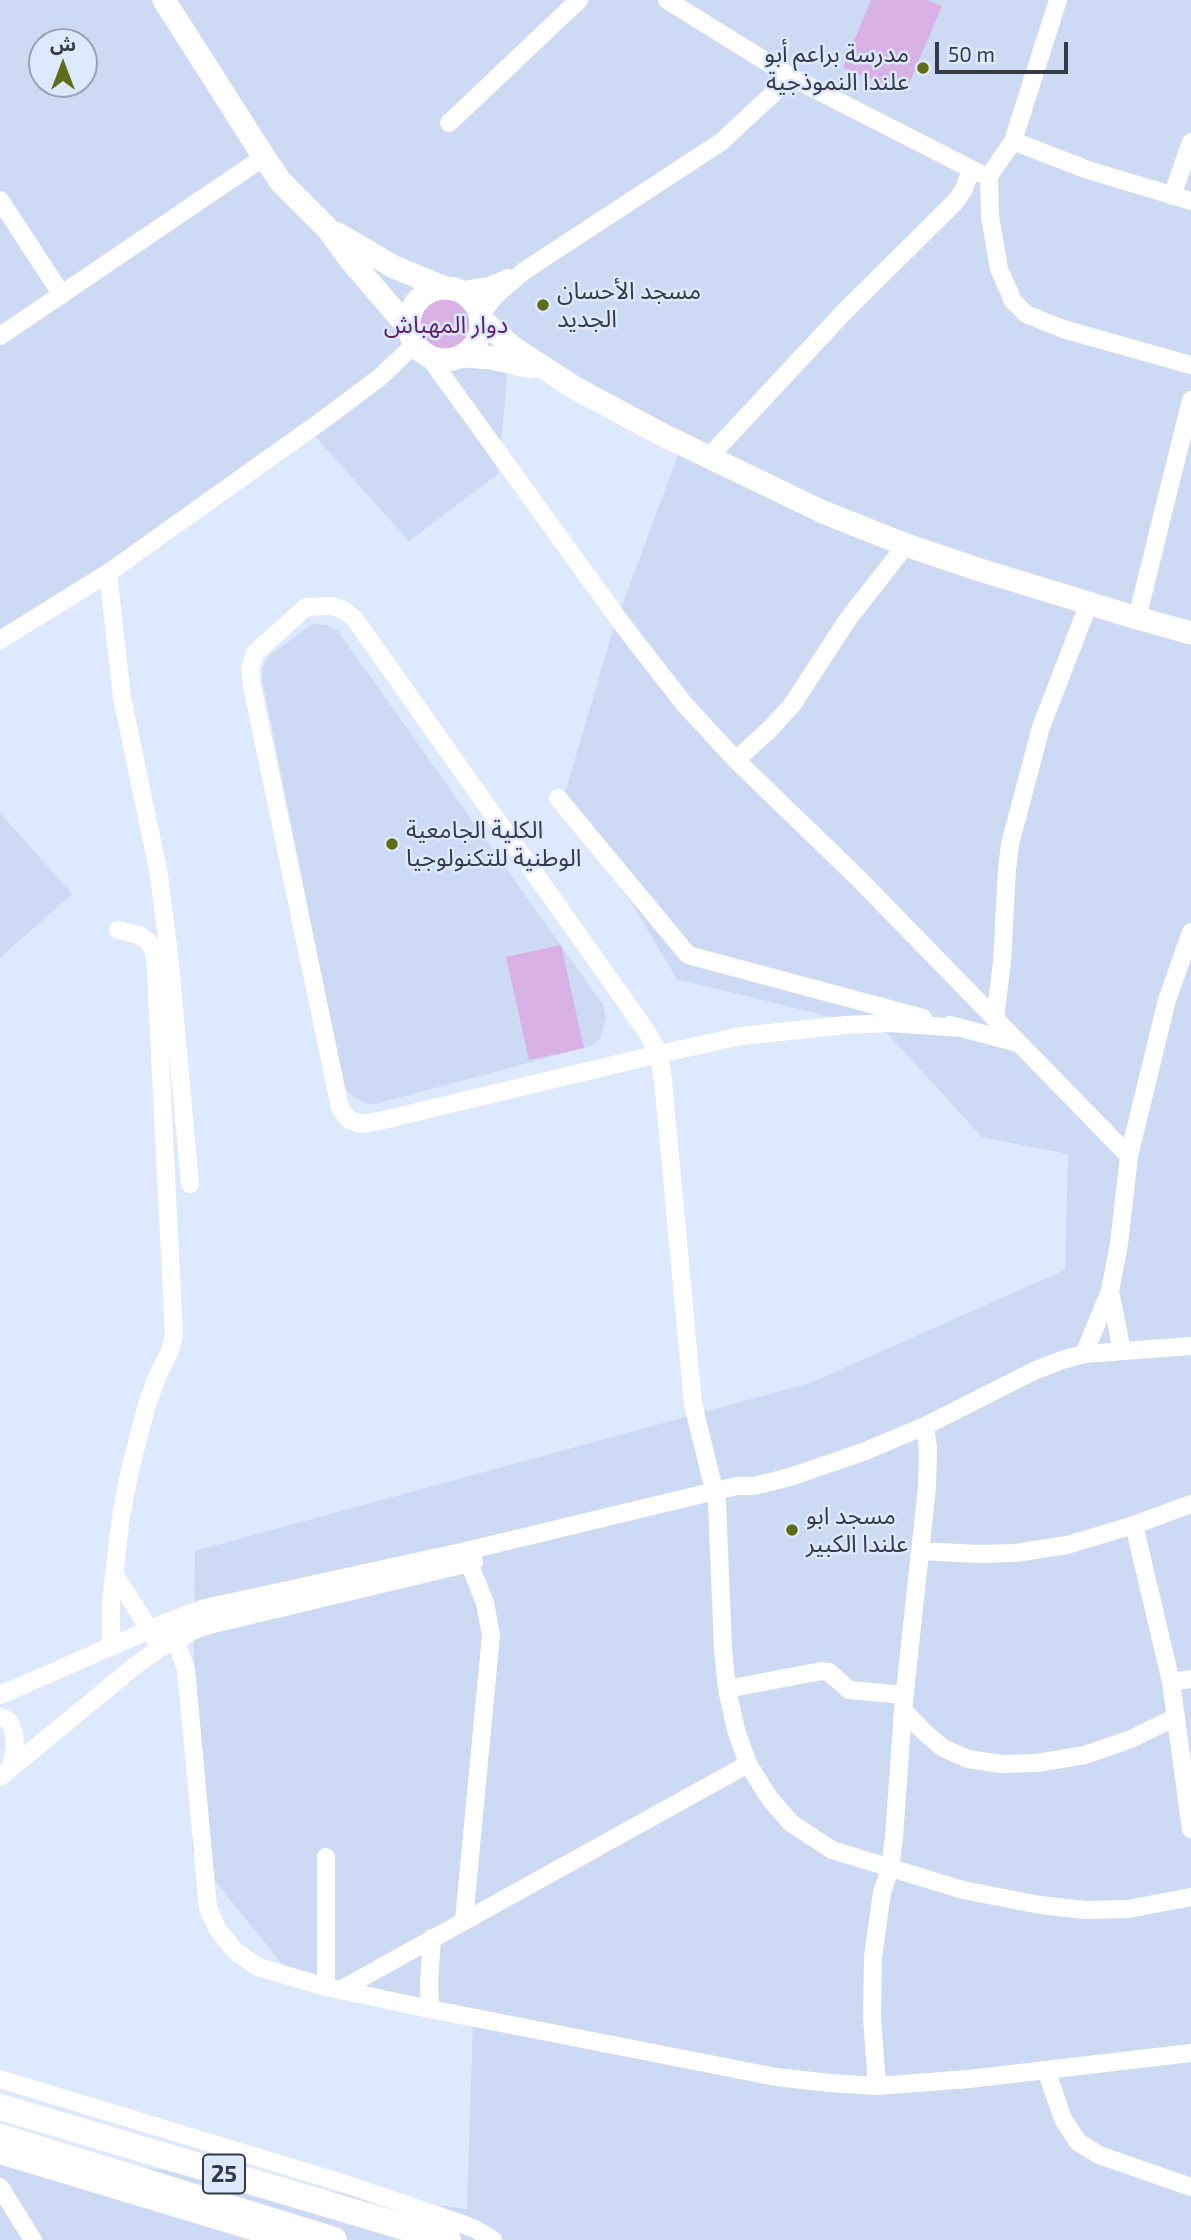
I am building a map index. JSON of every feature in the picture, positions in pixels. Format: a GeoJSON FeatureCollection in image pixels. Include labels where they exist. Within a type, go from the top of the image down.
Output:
{"type":"FeatureCollection","features":[{"type":"Feature","properties":{"kind":"highway","name":"25"},"geometry":{"type":"LineString","coordinates":[[0,2107],[448,2240]]}},
{"type":"Feature","properties":{"kind":"highway","name":"25"},"geometry":{"type":"LineString","coordinates":[[0,2137],[334,2240]]}},
{"type":"Feature","properties":{"kind":"main road"},"geometry":{"type":"LineString","coordinates":[[164,0],[281,182],[327,228],[417,343],[441,360],[464,356],[478,340],[481,317]]}},
{"type":"Feature","properties":{"kind":"main road"},"geometry":{"type":"LineString","coordinates":[[327,228],[394,267],[471,299],[481,317],[512,347],[547,372],[708,458],[823,512],[906,545],[1191,633]]}},
{"type":"Feature","properties":{"kind":"main road"},"geometry":{"type":"LineString","coordinates":[[417,343],[410,312],[418,299],[430,290],[452,289]]}},
{"type":"Feature","properties":{"kind":"main road"},"geometry":{"type":"LineString","coordinates":[[464,356],[513,362],[547,372]]}},
{"type":"Feature","properties":{"kind":"street"},"geometry":{"type":"LineString","coordinates":[[449,123],[579,0]]}},
{"type":"Feature","properties":{"kind":"street"},"geometry":{"type":"LineString","coordinates":[[667,0],[791,77],[971,170],[989,176]]}},
{"type":"Feature","properties":{"kind":"street"},"geometry":{"type":"LineString","coordinates":[[1058,0],[1013,141],[989,176],[990,216],[999,269],[1013,301],[1026,314],[1063,329],[1191,365]]}},
{"type":"Feature","properties":{"kind":"street"},"geometry":{"type":"LineString","coordinates":[[481,317],[495,296],[524,271],[721,142],[791,77]]}},
{"type":"Feature","properties":{"kind":"street"},"geometry":{"type":"LineString","coordinates":[[1013,141],[1088,170],[1191,201]]}},
{"type":"Feature","properties":{"kind":"street"},"geometry":{"type":"LineString","coordinates":[[1172,196],[1191,142]]}},
{"type":"Feature","properties":{"kind":"street"},"geometry":{"type":"LineString","coordinates":[[0,336],[264,158]]}},
{"type":"Feature","properties":{"kind":"street"},"geometry":{"type":"LineString","coordinates":[[708,458],[844,312],[956,201],[971,170]]}},
{"type":"Feature","properties":{"kind":"street"},"geometry":{"type":"LineString","coordinates":[[0,200],[62,295]]}},
{"type":"Feature","properties":{"kind":"street"},"geometry":{"type":"LineString","coordinates":[[452,289],[489,286],[524,271]]}},
{"type":"Feature","properties":{"kind":"street"},"geometry":{"type":"LineString","coordinates":[[0,640],[108,573],[327,417],[379,378],[417,343],[625,628],[685,705],[736,760],[858,878],[1129,1156]]}},
{"type":"Feature","properties":{"kind":"street"},"geometry":{"type":"LineString","coordinates":[[1137,618],[1191,400]]}},
{"type":"Feature","properties":{"kind":"street"},"geometry":{"type":"LineString","coordinates":[[736,760],[792,705],[848,619],[906,545]]}},
{"type":"Feature","properties":{"kind":"street"},"geometry":{"type":"LineString","coordinates":[[108,573],[122,697],[159,875],[190,1184]]}},
{"type":"Feature","properties":{"kind":"street"},"geometry":{"type":"LineString","coordinates":[[995,1019],[1003,952],[1010,844],[1041,727],[1089,603]]}},
{"type":"Feature","properties":{"kind":"street"},"geometry":{"type":"LineString","coordinates":[[962,1028],[889,1023],[794,1029],[741,1036],[659,1054],[379,1121],[361,1124],[348,1119],[340,1108],[252,686],[250,669],[256,653],[306,607],[332,606],[344,610],[354,618],[647,1032],[659,1054],[693,1404],[716,1496],[727,1689],[736,1730],[748,1764],[770,1799],[791,1823],[832,1850],[963,1890],[1074,1909],[1128,1909],[1191,1897]]}},
{"type":"Feature","properties":{"kind":"street"},"geometry":{"type":"LineString","coordinates":[[558,798],[688,955],[1018,1043]]}},
{"type":"Feature","properties":{"kind":"street"},"geometry":{"type":"LineString","coordinates":[[111,1646],[111,1601],[129,1474],[147,1404],[174,1336],[155,954],[149,942],[139,935],[118,930]]}},
{"type":"Feature","properties":{"kind":"street"},"geometry":{"type":"LineString","coordinates":[[1084,1354],[1110,1291],[1119,1244],[1129,1156],[1167,1000],[1191,932]]}},
{"type":"Feature","properties":{"kind":"street"},"geometry":{"type":"LineString","coordinates":[[1110,1291],[1122,1351]]}},
{"type":"Feature","properties":{"kind":"street"},"geometry":{"type":"LineString","coordinates":[[6,1772],[167,1643],[209,1625],[469,1563],[790,1477],[925,1426],[1034,1371],[1084,1354],[1191,1346]]}},
{"type":"Feature","properties":{"kind":"street"},"geometry":{"type":"LineString","coordinates":[[877,2086],[872,2017],[873,1957],[882,1892],[890,1869],[903,1703],[929,1465],[925,1426]]}},
{"type":"Feature","properties":{"kind":"street"},"geometry":{"type":"LineString","coordinates":[[0,1695],[158,1626],[230,1601],[716,1496]]}},
{"type":"Feature","properties":{"kind":"street"},"geometry":{"type":"LineString","coordinates":[[920,1551],[1015,1553],[1067,1545],[1191,1504]]}},
{"type":"Feature","properties":{"kind":"street"},"geometry":{"type":"LineString","coordinates":[[1134,1525],[1171,1682],[1191,1829]]}},
{"type":"Feature","properties":{"kind":"street"},"geometry":{"type":"LineString","coordinates":[[464,1920],[491,1635],[485,1603],[469,1563]]}},
{"type":"Feature","properties":{"kind":"street"},"geometry":{"type":"LineString","coordinates":[[116,1574],[158,1626],[186,1669],[208,1908],[218,1930],[235,1951],[258,1967],[333,1989],[430,2009],[776,2077],[830,2084],[877,2086],[969,2079],[1191,2053]]}},
{"type":"Feature","properties":{"kind":"street"},"geometry":{"type":"LineString","coordinates":[[727,1689],[821,1671],[835,1676],[849,1690],[903,1703],[922,1730],[943,1748],[968,1759],[1001,1764],[1037,1763],[1085,1755],[1131,1739],[1175,1717]]}},
{"type":"Feature","properties":{"kind":"street"},"geometry":{"type":"LineString","coordinates":[[1171,1682],[1191,1679]]}},
{"type":"Feature","properties":{"kind":"street"},"geometry":{"type":"LineString","coordinates":[[0,1717],[9,1721],[14,1733],[15,1748],[6,1772]]}},
{"type":"Feature","properties":{"kind":"street"},"geometry":{"type":"LineString","coordinates":[[333,1989],[432,1938],[748,1764]]}},
{"type":"Feature","properties":{"kind":"street"},"geometry":{"type":"LineString","coordinates":[[326,1857],[333,1989]]}},
{"type":"Feature","properties":{"kind":"street"},"geometry":{"type":"LineString","coordinates":[[430,2009],[432,1938]]}},
{"type":"Feature","properties":{"kind":"street"},"geometry":{"type":"LineString","coordinates":[[1046,2070],[1063,2119],[1078,2142],[1099,2155],[1191,2188]]}},
{"type":"Feature","properties":{"kind":"street"},"geometry":{"type":"LineString","coordinates":[[0,2078],[339,2182],[457,2222],[493,2240]]}},
{"type":"Feature","properties":{"kind":"street"},"geometry":{"type":"LineString","coordinates":[[0,2155],[282,2240]]}},
{"type":"Feature","properties":{"kind":"street"},"geometry":{"type":"LineString","coordinates":[[0,2187],[33,2240]]}},
{"type":"Feature","properties":{"kind":"shaded area"},"geometry":{"type":"Polygon","coordinates":[[[0,0],[1191,0],[1191,2240],[0,2240],[0,2149],[467,2209],[473,2021],[286,1969],[192,1852],[195,1551],[810,1383],[1065,1270],[1068,1154],[982,1137],[884,1030],[677,979],[565,793],[613,630],[681,447],[509,355],[498,474],[409,541],[313,434],[0,642],[0,0]]]}},
{"type":"Feature","properties":{"kind":"shaded area","name":"الكلية الجامعية الوطنية للتكنولوجيا"},"geometry":{"type":"Polygon","coordinates":[[[312,624],[326,625],[338,631],[603,1005],[606,1017],[603,1030],[600,1039],[591,1046],[375,1104],[364,1103],[348,1092],[343,1082],[263,684],[262,668],[270,655],[312,624]]]}},
{"type":"Feature","properties":{"kind":"shaded area"},"geometry":{"type":"Polygon","coordinates":[[[0,813],[72,894],[0,958],[0,813]]]}},
{"type":"Feature","properties":{"kind":"green space"},"geometry":{"type":"Polygon","coordinates":[[[871,0],[927,0],[942,6],[905,93],[843,67],[871,0]]]}},
{"type":"Feature","properties":{"kind":"green space","name":"دوار المهباش"},"geometry":{"type":"Polygon","coordinates":[[[446,299],[456,301],[464,307],[470,315],[470,335],[464,343],[456,349],[446,351],[436,349],[428,343],[422,335],[420,325],[422,315],[428,307],[436,301],[446,299]]]}},
{"type":"Feature","properties":{"kind":"green space"},"geometry":{"type":"Polygon","coordinates":[[[561,945],[584,1048],[529,1060],[506,957],[561,945]]]}},
{"type":"Feature","properties":{"kind":"place","name":"مدرسة براعم أبو علندا النموذجية"},"geometry":{"type":"Point","coordinates":[923,68]}},
{"type":"Feature","properties":{"kind":"place","name":"مسجد الأحسان الجديد"},"geometry":{"type":"Point","coordinates":[543,305]}},
{"type":"Feature","properties":{"kind":"place","name":"الكلية الجامعية الوطنية للتكنولوجيا"},"geometry":{"type":"Point","coordinates":[392,844]}},
{"type":"Feature","properties":{"kind":"place","name":"مسجد ابو علندا الكبير"},"geometry":{"type":"Point","coordinates":[792,1530]}}]}
